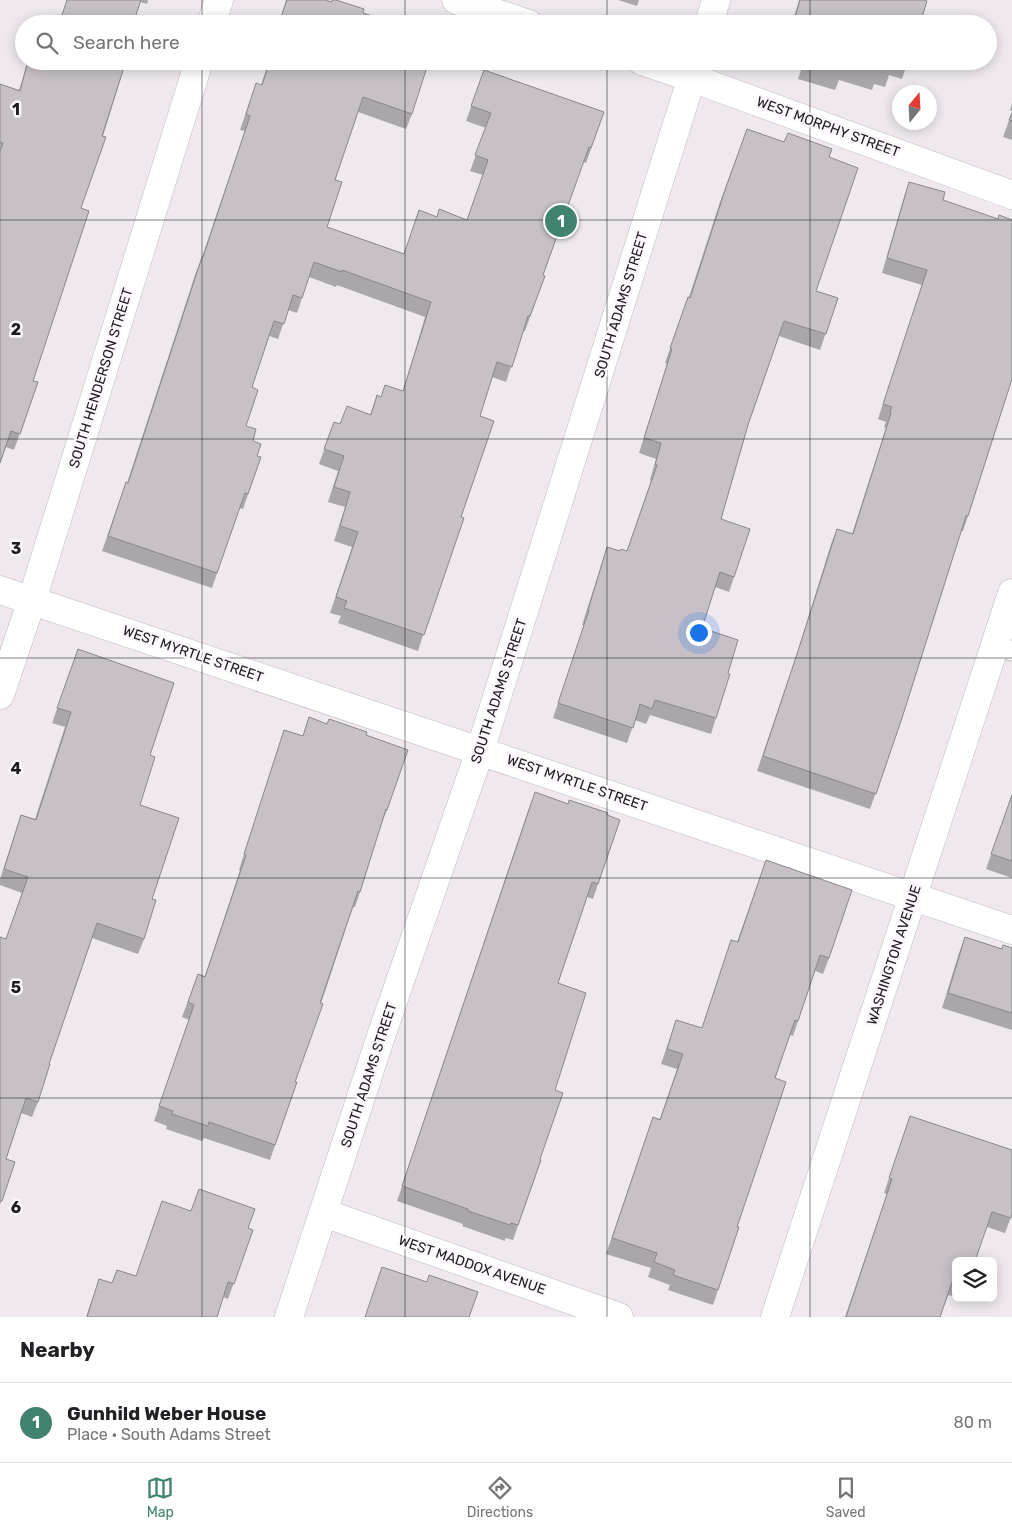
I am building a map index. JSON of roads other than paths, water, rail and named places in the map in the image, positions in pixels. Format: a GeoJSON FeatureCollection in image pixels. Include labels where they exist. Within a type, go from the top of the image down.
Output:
{"type":"FeatureCollection","features":[{"type":"Feature","properties":{"kind":"street"},"geometry":{"type":"LineString","coordinates":[[214,15],[218,0]]}},
{"type":"Feature","properties":{"kind":"street"},"geometry":{"type":"LineString","coordinates":[[456,0],[502,15]]}},
{"type":"Feature","properties":{"kind":"street"},"geometry":{"type":"LineString","coordinates":[[712,15],[716,0]]}},
{"type":"Feature","properties":{"kind":"street","name":"SOUTH HENDERSON STREET"},"geometry":{"type":"LineString","coordinates":[[0,695],[32,600],[197,70]]}},
{"type":"Feature","properties":{"kind":"street","name":"SOUTH ADAMS STREET"},"geometry":{"type":"LineString","coordinates":[[289,1317],[381,1036],[480,751],[695,70]]}},
{"type":"Feature","properties":{"kind":"street","name":"WEST MORPHY STREET"},"geometry":{"type":"LineString","coordinates":[[698,70],[1012,195]]}},
{"type":"Feature","properties":{"kind":"street","name":"WEST MYRTLE STREET"},"geometry":{"type":"LineString","coordinates":[[0,590],[1012,930]]}},
{"type":"Feature","properties":{"kind":"street","name":"WASHINGTON AVENUE"},"geometry":{"type":"LineString","coordinates":[[776,1317],[913,897],[1003,648],[1012,593]]}},
{"type":"Feature","properties":{"kind":"street","name":"WEST MADDOX AVENUE"},"geometry":{"type":"LineString","coordinates":[[324,1213],[619,1317]]}},
{"type":"Feature","properties":{"kind":"place","name":"Gunhild Weber House"},"geometry":{"type":"Point","coordinates":[561,221]}}]}
